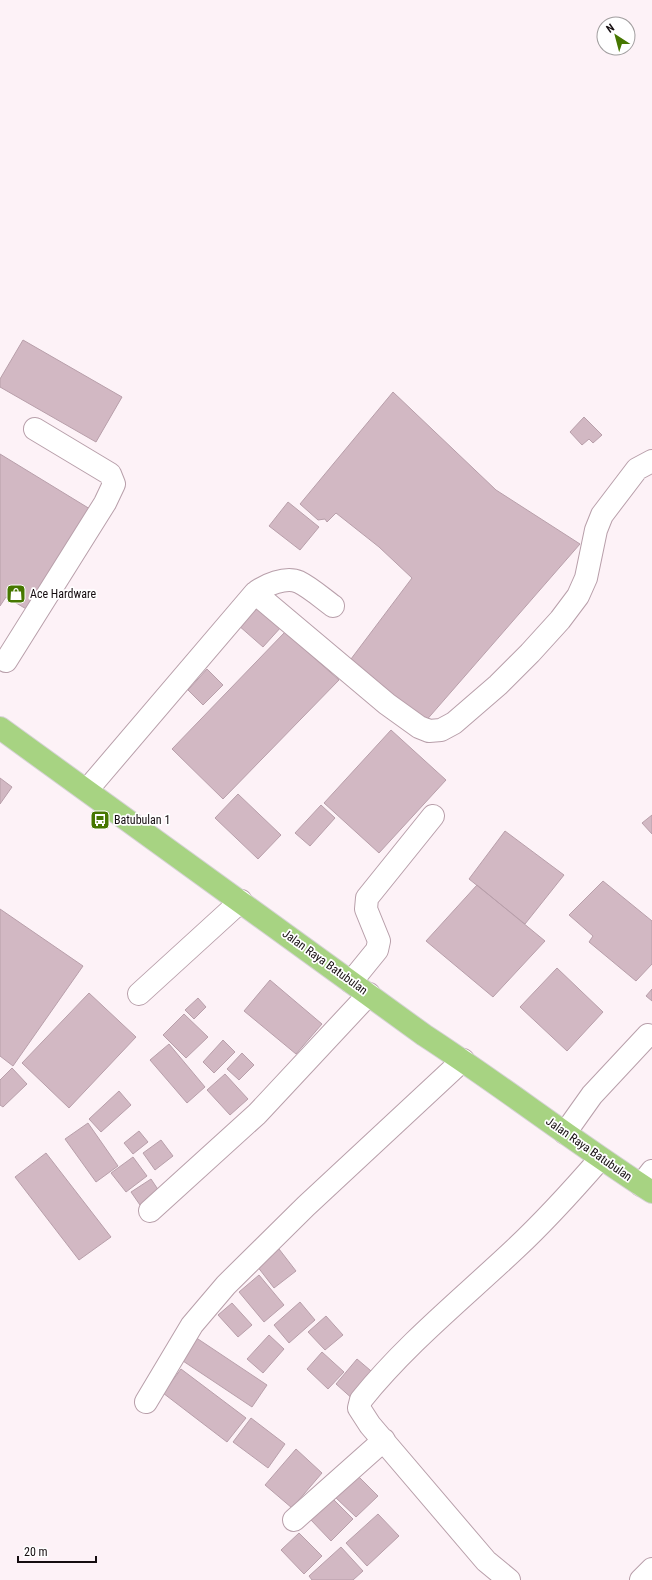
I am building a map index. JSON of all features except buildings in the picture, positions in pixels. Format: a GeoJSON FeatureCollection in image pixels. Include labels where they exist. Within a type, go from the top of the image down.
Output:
{"type":"FeatureCollection","features":[{"type":"Feature","properties":{"kind":"highway","name":"Jalan Raya Batubulan"},"geometry":{"type":"LineString","coordinates":[[0,728],[241,901],[424,1035],[463,1060],[600,1159],[648,1183]]}},
{"type":"Feature","properties":{"kind":"street"},"geometry":{"type":"LineString","coordinates":[[2,663],[105,503],[114,484],[110,474],[34,429]]}},
{"type":"Feature","properties":{"kind":"street"},"geometry":{"type":"LineString","coordinates":[[255,593],[387,704],[419,727],[428,731],[440,730],[454,723],[498,685],[560,620],[578,596],[586,578],[596,530],[602,515],[637,469],[652,461]]}},
{"type":"Feature","properties":{"kind":"street"},"geometry":{"type":"LineString","coordinates":[[87,790],[255,593],[261,588],[278,581],[298,581],[333,606]]}},
{"type":"Feature","properties":{"kind":"street"},"geometry":{"type":"LineString","coordinates":[[351,982],[377,950],[379,941],[366,909],[367,898],[433,816]]}},
{"type":"Feature","properties":{"kind":"street"},"geometry":{"type":"LineString","coordinates":[[139,994],[241,901]]}},
{"type":"Feature","properties":{"kind":"street"},"geometry":{"type":"LineString","coordinates":[[150,1212],[256,1114],[369,994]]}},
{"type":"Feature","properties":{"kind":"street"},"geometry":{"type":"LineString","coordinates":[[565,1133],[592,1095],[648,1035]]}},
{"type":"Feature","properties":{"kind":"street"},"geometry":{"type":"LineString","coordinates":[[146,1402],[192,1325],[226,1285],[306,1206],[463,1060]]}},
{"type":"Feature","properties":{"kind":"street"},"geometry":{"type":"LineString","coordinates":[[509,1580],[486,1561],[384,1440],[359,1408],[361,1400],[406,1350],[450,1307],[515,1249],[565,1199],[600,1159]]}},
{"type":"Feature","properties":{"kind":"street"},"geometry":{"type":"LineString","coordinates":[[294,1520],[384,1440]]}},
{"type":"Feature","properties":{"kind":"street"},"geometry":{"type":"LineString","coordinates":[[641,1580],[652,1569]]}},
{"type":"Feature","properties":{"kind":"place","name":"Ace Hardware"},"geometry":{"type":"Point","coordinates":[16,594]}},
{"type":"Feature","properties":{"kind":"place","name":"Batubulan 1"},"geometry":{"type":"Point","coordinates":[100,820]}}]}
